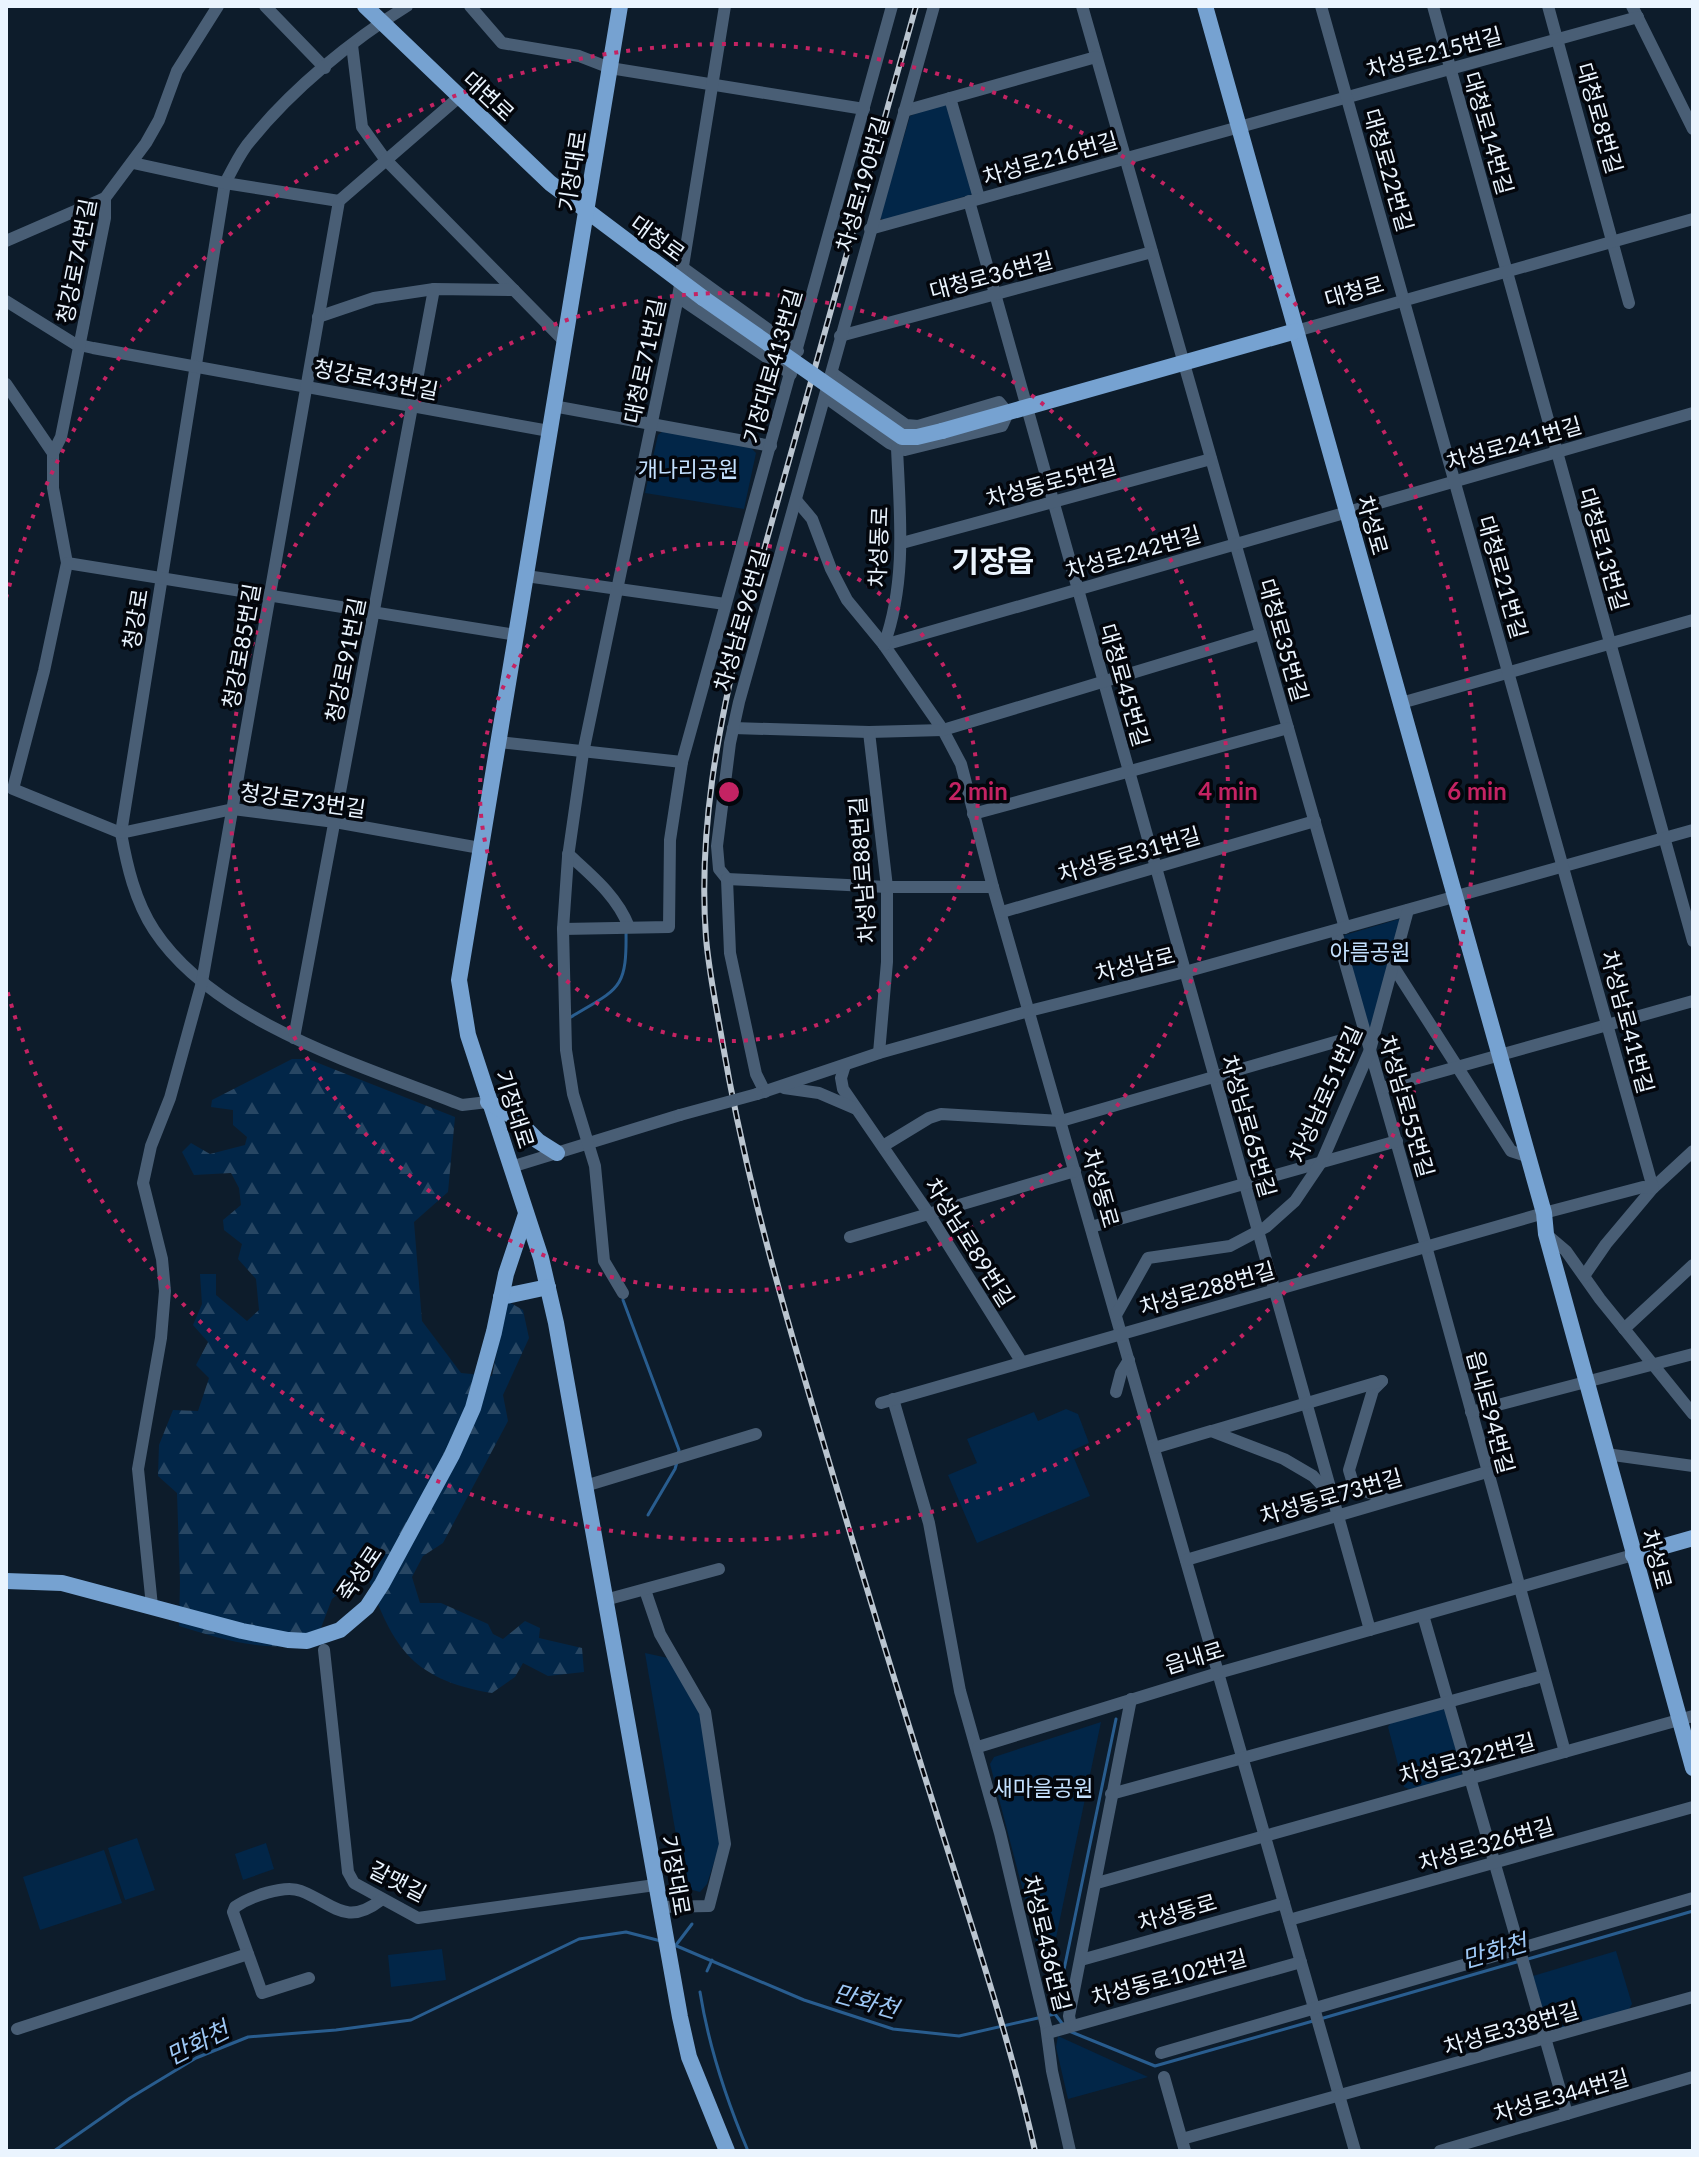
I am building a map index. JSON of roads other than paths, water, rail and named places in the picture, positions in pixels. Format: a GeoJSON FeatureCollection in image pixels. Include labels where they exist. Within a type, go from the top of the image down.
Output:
{"type":"FeatureCollection","features":[{"type":"Feature","properties":{"kind":"main road","name":"대변로"},"geometry":{"type":"LineString","coordinates":[[365,6],[458,98],[587,213]]}},
{"type":"Feature","properties":{"kind":"main road","name":"기장대로"},"geometry":{"type":"LineString","coordinates":[[620,6],[459,980],[468,1035],[548,1287],[669,1961],[689,2057],[727,2151]]}},
{"type":"Feature","properties":{"kind":"main road","name":"차성로"},"geometry":{"type":"LineString","coordinates":[[1205,6],[1529,1157],[1544,1213],[1546,1234],[1633,1555],[1686,1718],[1693,1768]]}},
{"type":"Feature","properties":{"kind":"main road","name":"대청로"},"geometry":{"type":"LineString","coordinates":[[587,213],[902,437],[942,431],[1296,331]]}},
{"type":"Feature","properties":{"kind":"main road"},"geometry":{"type":"LineString","coordinates":[[488,1102],[514,1117],[538,1141],[557,1153]]}},
{"type":"Feature","properties":{"kind":"main road","name":"죽성로"},"geometry":{"type":"LineString","coordinates":[[6,1581],[62,1583],[242,1631],[288,1640],[307,1641],[323,1637],[353,1621],[382,1584],[452,1455],[473,1408],[509,1263],[526,1214]]}},
{"type":"Feature","properties":{"kind":"main road"},"geometry":{"type":"LineString","coordinates":[[501,1297],[548,1287]]}},
{"type":"Feature","properties":{"kind":"main road","name":"읍내로"},"geometry":{"type":"LineString","coordinates":[[1633,1555],[1693,1538]]}},
{"type":"Feature","properties":{"kind":"street","name":"청강로74번길"},"geometry":{"type":"LineString","coordinates":[[121,833],[13,789],[44,671],[67,563],[53,488],[53,453],[61,437],[105,218],[105,198],[133,163],[159,120],[177,71],[218,6]]}},
{"type":"Feature","properties":{"kind":"street"},"geometry":{"type":"LineString","coordinates":[[265,6],[325,68]]}},
{"type":"Feature","properties":{"kind":"street","name":"청강로"},"geometry":{"type":"LineString","coordinates":[[407,6],[381,22],[282,104],[248,142],[225,183],[121,833],[132,881],[153,929],[202,982],[294,1038],[462,1105],[488,1102]]}},
{"type":"Feature","properties":{"kind":"street"},"geometry":{"type":"LineString","coordinates":[[470,6],[502,43],[579,56],[610,68],[864,109]]}},
{"type":"Feature","properties":{"kind":"street","name":"대청로71번길"},"geometry":{"type":"LineString","coordinates":[[589,1143],[573,1094],[566,1050],[563,929],[568,854],[583,753],[680,282],[725,6]]}},
{"type":"Feature","properties":{"kind":"street","name":"기장대로413번길"},"geometry":{"type":"LineString","coordinates":[[629,927],[669,927],[670,840],[682,762],[892,6]]}},
{"type":"Feature","properties":{"kind":"street","name":"차성로190번길"},"geometry":{"type":"LineString","coordinates":[[832,373],[934,6]]}},
{"type":"Feature","properties":{"kind":"street"},"geometry":{"type":"LineString","coordinates":[[1082,6],[1184,363]]}},
{"type":"Feature","properties":{"kind":"street","name":"대청로22번길"},"geometry":{"type":"LineString","coordinates":[[1321,6],[1404,299]]}},
{"type":"Feature","properties":{"kind":"street","name":"대청로14번길"},"geometry":{"type":"LineString","coordinates":[[1433,6],[1506,270]]}},
{"type":"Feature","properties":{"kind":"street","name":"대청로8번길"},"geometry":{"type":"LineString","coordinates":[[1548,6],[1629,303]]}},
{"type":"Feature","properties":{"kind":"street"},"geometry":{"type":"LineString","coordinates":[[1635,11],[1693,129]]}},
{"type":"Feature","properties":{"kind":"street","name":"차성로215번길"},"geometry":{"type":"LineString","coordinates":[[1240,125],[1557,39],[1635,11]]}},
{"type":"Feature","properties":{"kind":"street"},"geometry":{"type":"LineString","coordinates":[[352,45],[362,127],[385,159],[565,342]]}},
{"type":"Feature","properties":{"kind":"street"},"geometry":{"type":"LineString","coordinates":[[904,111],[1096,57]]}},
{"type":"Feature","properties":{"kind":"street"},"geometry":{"type":"LineString","coordinates":[[133,163],[225,183],[339,201],[458,98]]}},
{"type":"Feature","properties":{"kind":"street"},"geometry":{"type":"LineString","coordinates":[[950,98],[995,295],[1027,407]]}},
{"type":"Feature","properties":{"kind":"street","name":"차성로216번길"},"geometry":{"type":"LineString","coordinates":[[870,229],[1240,125]]}},
{"type":"Feature","properties":{"kind":"street"},"geometry":{"type":"LineString","coordinates":[[6,241],[105,198]]}},
{"type":"Feature","properties":{"kind":"street","name":"청강로85번길"},"geometry":{"type":"LineString","coordinates":[[152,1606],[138,1469],[161,1338],[165,1291],[162,1259],[143,1183],[151,1146],[170,1098],[202,982],[339,201]]}},
{"type":"Feature","properties":{"kind":"street","name":"대청로"},"geometry":{"type":"LineString","coordinates":[[1296,331],[1693,219]]}},
{"type":"Feature","properties":{"kind":"street","name":"대청로36번길"},"geometry":{"type":"LineString","coordinates":[[840,336],[1152,252]]}},
{"type":"Feature","properties":{"kind":"street","name":"대청로13번길"},"geometry":{"type":"LineString","coordinates":[[1506,270],[1693,941]]}},
{"type":"Feature","properties":{"kind":"street","name":"대청로"},"geometry":{"type":"LineString","coordinates":[[680,282],[798,351]]}},
{"type":"Feature","properties":{"kind":"street","name":"대청로"},"geometry":{"type":"LineString","coordinates":[[680,282],[791,374]]}},
{"type":"Feature","properties":{"kind":"street"},"geometry":{"type":"LineString","coordinates":[[318,317],[374,298],[434,289],[514,290]]}},
{"type":"Feature","properties":{"kind":"street","name":"청강로91번길"},"geometry":{"type":"LineString","coordinates":[[294,1038],[434,289]]}},
{"type":"Feature","properties":{"kind":"street","name":"대청로21번길"},"geometry":{"type":"LineString","coordinates":[[1404,299],[1564,866]]}},
{"type":"Feature","properties":{"kind":"street","name":"청강로74번길"},"geometry":{"type":"LineString","coordinates":[[6,301],[78,344]]}},
{"type":"Feature","properties":{"kind":"street","name":"청강로43번길"},"geometry":{"type":"LineString","coordinates":[[78,344],[549,431]]}},
{"type":"Feature","properties":{"kind":"street","name":"대청로35번길"},"geometry":{"type":"LineString","coordinates":[[1184,363],[1315,821],[1340,929]]}},
{"type":"Feature","properties":{"kind":"street"},"geometry":{"type":"LineString","coordinates":[[825,397],[897,448],[916,448],[1002,426],[1008,413],[999,402],[918,426],[906,425],[832,373]]}},
{"type":"Feature","properties":{"kind":"street","name":"차성남로96번길"},"geometry":{"type":"LineString","coordinates":[[765,1092],[756,1074],[730,953],[727,879],[719,869],[717,846],[733,728],[832,373]]}},
{"type":"Feature","properties":{"kind":"street"},"geometry":{"type":"LineString","coordinates":[[6,384],[53,453]]}},
{"type":"Feature","properties":{"kind":"street"},"geometry":{"type":"LineString","coordinates":[[553,406],[771,446]]}},
{"type":"Feature","properties":{"kind":"street","name":"대청로45번길"},"geometry":{"type":"LineString","coordinates":[[1027,407],[1185,972]]}},
{"type":"Feature","properties":{"kind":"street","name":"차성로241번길"},"geometry":{"type":"LineString","coordinates":[[1347,511],[1693,413]]}},
{"type":"Feature","properties":{"kind":"street","name":"차성동로"},"geometry":{"type":"LineString","coordinates":[[884,645],[893,619],[902,543],[897,448]]}},
{"type":"Feature","properties":{"kind":"street","name":"차성동로5번길"},"geometry":{"type":"LineString","coordinates":[[902,543],[1211,459]]}},
{"type":"Feature","properties":{"kind":"street","name":"차성동로"},"geometry":{"type":"LineString","coordinates":[[796,500],[812,519],[847,600],[884,645],[943,730],[961,764],[993,887],[1355,2151]]}},
{"type":"Feature","properties":{"kind":"street","name":"차성로242번길"},"geometry":{"type":"LineString","coordinates":[[884,645],[1347,511]]}},
{"type":"Feature","properties":{"kind":"street"},"geometry":{"type":"LineString","coordinates":[[67,563],[516,635]]}},
{"type":"Feature","properties":{"kind":"street"},"geometry":{"type":"LineString","coordinates":[[526,576],[725,604]]}},
{"type":"Feature","properties":{"kind":"street"},"geometry":{"type":"LineString","coordinates":[[1401,703],[1693,620]]}},
{"type":"Feature","properties":{"kind":"street"},"geometry":{"type":"LineString","coordinates":[[733,728],[869,732],[943,730],[1261,634]]}},
{"type":"Feature","properties":{"kind":"street"},"geometry":{"type":"LineString","coordinates":[[973,814],[1288,728]]}},
{"type":"Feature","properties":{"kind":"street","name":"차성남로88번길"},"geometry":{"type":"LineString","coordinates":[[869,732],[887,887],[887,962],[879,1053]]}},
{"type":"Feature","properties":{"kind":"street"},"geometry":{"type":"LineString","coordinates":[[499,742],[682,762]]}},
{"type":"Feature","properties":{"kind":"street","name":"청강로73번길"},"geometry":{"type":"LineString","coordinates":[[121,833],[233,809],[335,822],[480,848]]}},
{"type":"Feature","properties":{"kind":"street","name":"차성동로31번길"},"geometry":{"type":"LineString","coordinates":[[1002,912],[1315,821]]}},
{"type":"Feature","properties":{"kind":"street","name":"차성남로"},"geometry":{"type":"LineString","coordinates":[[511,1167],[765,1092],[879,1053],[1185,972],[1693,830]]}},
{"type":"Feature","properties":{"kind":"street"},"geometry":{"type":"LineString","coordinates":[[563,929],[629,927],[610,894],[568,854]]}},
{"type":"Feature","properties":{"kind":"street","name":"차성남로41번길"},"geometry":{"type":"LineString","coordinates":[[1564,866],[1653,1188]]}},
{"type":"Feature","properties":{"kind":"street"},"geometry":{"type":"LineString","coordinates":[[727,879],[887,887],[993,887]]}},
{"type":"Feature","properties":{"kind":"street","name":"차성남로51번길"},"geometry":{"type":"LineString","coordinates":[[1116,1315],[1148,1258],[1219,1249],[1258,1232],[1289,1208],[1322,1161],[1370,1050],[1408,910]]}},
{"type":"Feature","properties":{"kind":"street","name":"차성남로55번길"},"geometry":{"type":"LineString","coordinates":[[1340,929],[1370,1050],[1426,1246]]}},
{"type":"Feature","properties":{"kind":"street"},"geometry":{"type":"LineString","coordinates":[[1393,966],[1511,1151],[1529,1157]]}},
{"type":"Feature","properties":{"kind":"street","name":"차성남로65번길"},"geometry":{"type":"LineString","coordinates":[[1185,972],[1370,1630]]}},
{"type":"Feature","properties":{"kind":"street"},"geometry":{"type":"LineString","coordinates":[[1382,1088],[1693,1001]]}},
{"type":"Feature","properties":{"kind":"street"},"geometry":{"type":"LineString","coordinates":[[883,1146],[941,1114],[1061,1121],[1366,1033]]}},
{"type":"Feature","properties":{"kind":"street","name":"차성남로89번길"},"geometry":{"type":"LineString","coordinates":[[845,1065],[842,1084],[929,1214],[1021,1361]]}},
{"type":"Feature","properties":{"kind":"street"},"geometry":{"type":"LineString","coordinates":[[765,1092],[813,1091],[841,1100],[858,1110]]}},
{"type":"Feature","properties":{"kind":"street"},"geometry":{"type":"LineString","coordinates":[[1091,1227],[1397,1141]]}},
{"type":"Feature","properties":{"kind":"street"},"geometry":{"type":"LineString","coordinates":[[589,1143],[595,1166],[604,1261],[623,1293]]}},
{"type":"Feature","properties":{"kind":"street"},"geometry":{"type":"LineString","coordinates":[[1584,1276],[1606,1244],[1653,1188],[1693,1151]]}},
{"type":"Feature","properties":{"kind":"street"},"geometry":{"type":"LineString","coordinates":[[850,1237],[1075,1171]]}},
{"type":"Feature","properties":{"kind":"street","name":"차성로288번길"},"geometry":{"type":"LineString","coordinates":[[887,1401],[1544,1213],[1643,1187],[1653,1188]]}},
{"type":"Feature","properties":{"kind":"street"},"geometry":{"type":"LineString","coordinates":[[1546,1234],[1566,1251],[1693,1414]]}},
{"type":"Feature","properties":{"kind":"street","name":"읍내로94번길"},"geometry":{"type":"LineString","coordinates":[[1426,1246],[1518,1589]]}},
{"type":"Feature","properties":{"kind":"street"},"geometry":{"type":"LineString","coordinates":[[1624,1329],[1693,1265]]}},
{"type":"Feature","properties":{"kind":"street"},"geometry":{"type":"LineString","coordinates":[[1471,1412],[1693,1354]]}},
{"type":"Feature","properties":{"kind":"street"},"geometry":{"type":"LineString","coordinates":[[1116,1392],[1121,1373],[1129,1360]]}},
{"type":"Feature","properties":{"kind":"street"},"geometry":{"type":"LineString","coordinates":[[1154,1448],[1382,1381],[1373,1390],[1349,1470],[1354,1487],[1388,1500]]}},
{"type":"Feature","properties":{"kind":"street","name":"차성로436번길"},"geometry":{"type":"LineString","coordinates":[[887,1401],[929,1523],[960,1691],[978,1747],[1042,2009],[1050,2029],[1052,2071],[1070,2151]]}},
{"type":"Feature","properties":{"kind":"street"},"geometry":{"type":"LineString","coordinates":[[1211,1431],[1259,1448],[1301,1468],[1332,1496]]}},
{"type":"Feature","properties":{"kind":"street"},"geometry":{"type":"LineString","coordinates":[[585,1486],[756,1434]]}},
{"type":"Feature","properties":{"kind":"street"},"geometry":{"type":"LineString","coordinates":[[1606,1454],[1693,1466]]}},
{"type":"Feature","properties":{"kind":"street","name":"차성동로73번길"},"geometry":{"type":"LineString","coordinates":[[1186,1560],[1487,1472]]}},
{"type":"Feature","properties":{"kind":"street","name":"읍내로"},"geometry":{"type":"LineString","coordinates":[[978,1747],[1218,1673],[1633,1555]]}},
{"type":"Feature","properties":{"kind":"street"},"geometry":{"type":"LineString","coordinates":[[605,1600],[719,1569]]}},
{"type":"Feature","properties":{"kind":"street"},"geometry":{"type":"LineString","coordinates":[[1518,1589],[1565,1752]]}},
{"type":"Feature","properties":{"kind":"street"},"geometry":{"type":"LineString","coordinates":[[645,1590],[660,1634],[705,1712],[725,1844],[709,1906],[660,1909]]}},
{"type":"Feature","properties":{"kind":"street"},"geometry":{"type":"LineString","coordinates":[[1423,1615],[1567,2114]]}},
{"type":"Feature","properties":{"kind":"street","name":"갈맷길"},"geometry":{"type":"LineString","coordinates":[[324,1650],[348,1872],[354,1883],[418,1918],[655,1885]]}},
{"type":"Feature","properties":{"kind":"street"},"geometry":{"type":"LineString","coordinates":[[1111,1794],[1543,1676]]}},
{"type":"Feature","properties":{"kind":"street"},"geometry":{"type":"LineString","coordinates":[[1070,2025],[1069,2016],[1131,1699]]}},
{"type":"Feature","properties":{"kind":"street","name":"차성로322번길"},"geometry":{"type":"LineString","coordinates":[[1265,1835],[1686,1718]]}},
{"type":"Feature","properties":{"kind":"street","name":"차성로326번길"},"geometry":{"type":"LineString","coordinates":[[1289,1920],[1693,1807]]}},
{"type":"Feature","properties":{"kind":"street"},"geometry":{"type":"LineString","coordinates":[[1097,1883],[1265,1835]]}},
{"type":"Feature","properties":{"kind":"street"},"geometry":{"type":"LineString","coordinates":[[309,1978],[262,1993],[233,1912],[239,1904],[293,1889],[349,1912],[362,1912],[381,1900]]}},
{"type":"Feature","properties":{"kind":"street"},"geometry":{"type":"LineString","coordinates":[[1161,2053],[1521,1952],[1693,1898]]}},
{"type":"Feature","properties":{"kind":"street","name":"차성동로"},"geometry":{"type":"LineString","coordinates":[[1081,1960],[1284,1903]]}},
{"type":"Feature","properties":{"kind":"street"},"geometry":{"type":"LineString","coordinates":[[17,2029],[248,1954]]}},
{"type":"Feature","properties":{"kind":"street","name":"차성동로102번길"},"geometry":{"type":"LineString","coordinates":[[1050,2029],[1301,1962]]}},
{"type":"Feature","properties":{"kind":"street","name":"차성로338번길"},"geometry":{"type":"LineString","coordinates":[[1340,2096],[1693,1997]]}},
{"type":"Feature","properties":{"kind":"street"},"geometry":{"type":"LineString","coordinates":[[1164,2077],[1184,2145],[1340,2096]]}},
{"type":"Feature","properties":{"kind":"street","name":"차성로344번길"},"geometry":{"type":"LineString","coordinates":[[1440,2151],[1693,2077]]}},
{"type":"Feature","properties":{"kind":"waterway"},"geometry":{"type":"LineString","coordinates":[[571,1017],[600,1000],[617,985],[625,965],[626,931]]}},
{"type":"Feature","properties":{"kind":"waterway"},"geometry":{"type":"LineString","coordinates":[[623,1300],[678,1454]]}},
{"type":"Feature","properties":{"kind":"waterway"},"geometry":{"type":"LineString","coordinates":[[648,1515],[677,1462]]}},
{"type":"Feature","properties":{"kind":"waterway"},"geometry":{"type":"LineString","coordinates":[[1055,2013],[1116,1719]]}},
{"type":"Feature","properties":{"kind":"waterway","name":"만화천"},"geometry":{"type":"LineString","coordinates":[[1528,1959],[1693,1911]]}},
{"type":"Feature","properties":{"kind":"waterway"},"geometry":{"type":"LineString","coordinates":[[676,1945],[692,1924]]}},
{"type":"Feature","properties":{"kind":"waterway","name":"만화천"},"geometry":{"type":"LineString","coordinates":[[54,2151],[130,2098],[196,2058],[248,2037],[411,2020],[579,1939],[626,1932],[661,1941]]}},
{"type":"Feature","properties":{"kind":"waterway","name":"만화천"},"geometry":{"type":"LineString","coordinates":[[672,1944],[804,2000],[893,2029],[959,2036],[1038,2018]]}},
{"type":"Feature","properties":{"kind":"waterway"},"geometry":{"type":"LineString","coordinates":[[707,1971],[712,1960]]}},
{"type":"Feature","properties":{"kind":"waterway","name":"만화천"},"geometry":{"type":"LineString","coordinates":[[1320,2019],[1520,1961]]}},
{"type":"Feature","properties":{"kind":"waterway"},"geometry":{"type":"LineString","coordinates":[[700,1992],[719,2073],[748,2151]]}},
{"type":"Feature","properties":{"kind":"waterway","name":"만화천"},"geometry":{"type":"LineString","coordinates":[[1046,2016],[1055,2014],[1064,2026]]}},
{"type":"Feature","properties":{"kind":"waterway","name":"만화천"},"geometry":{"type":"LineString","coordinates":[[1069,2031],[1155,2066],[1313,2021]]}},
{"type":"Feature","properties":{"kind":"railway"},"geometry":{"type":"LineString","coordinates":[[916,6],[734,664],[712,780],[705,859],[706,938],[738,1123],[779,1288],[867,1590],[1001,2022],[1035,2151]]}},
{"type":"Feature","properties":{"kind":"district","name":"기장읍"},"geometry":{"type":"Point","coordinates":[993,560]}},
{"type":"Feature","properties":{"kind":"park label","name":"개나리공원"},"geometry":{"type":"Point","coordinates":[688,468]}},
{"type":"Feature","properties":{"kind":"park label","name":"아름공원"},"geometry":{"type":"Point","coordinates":[1370,951]}},
{"type":"Feature","properties":{"kind":"park label","name":"새마을공원"},"geometry":{"type":"Point","coordinates":[1043,1787]}}]}
